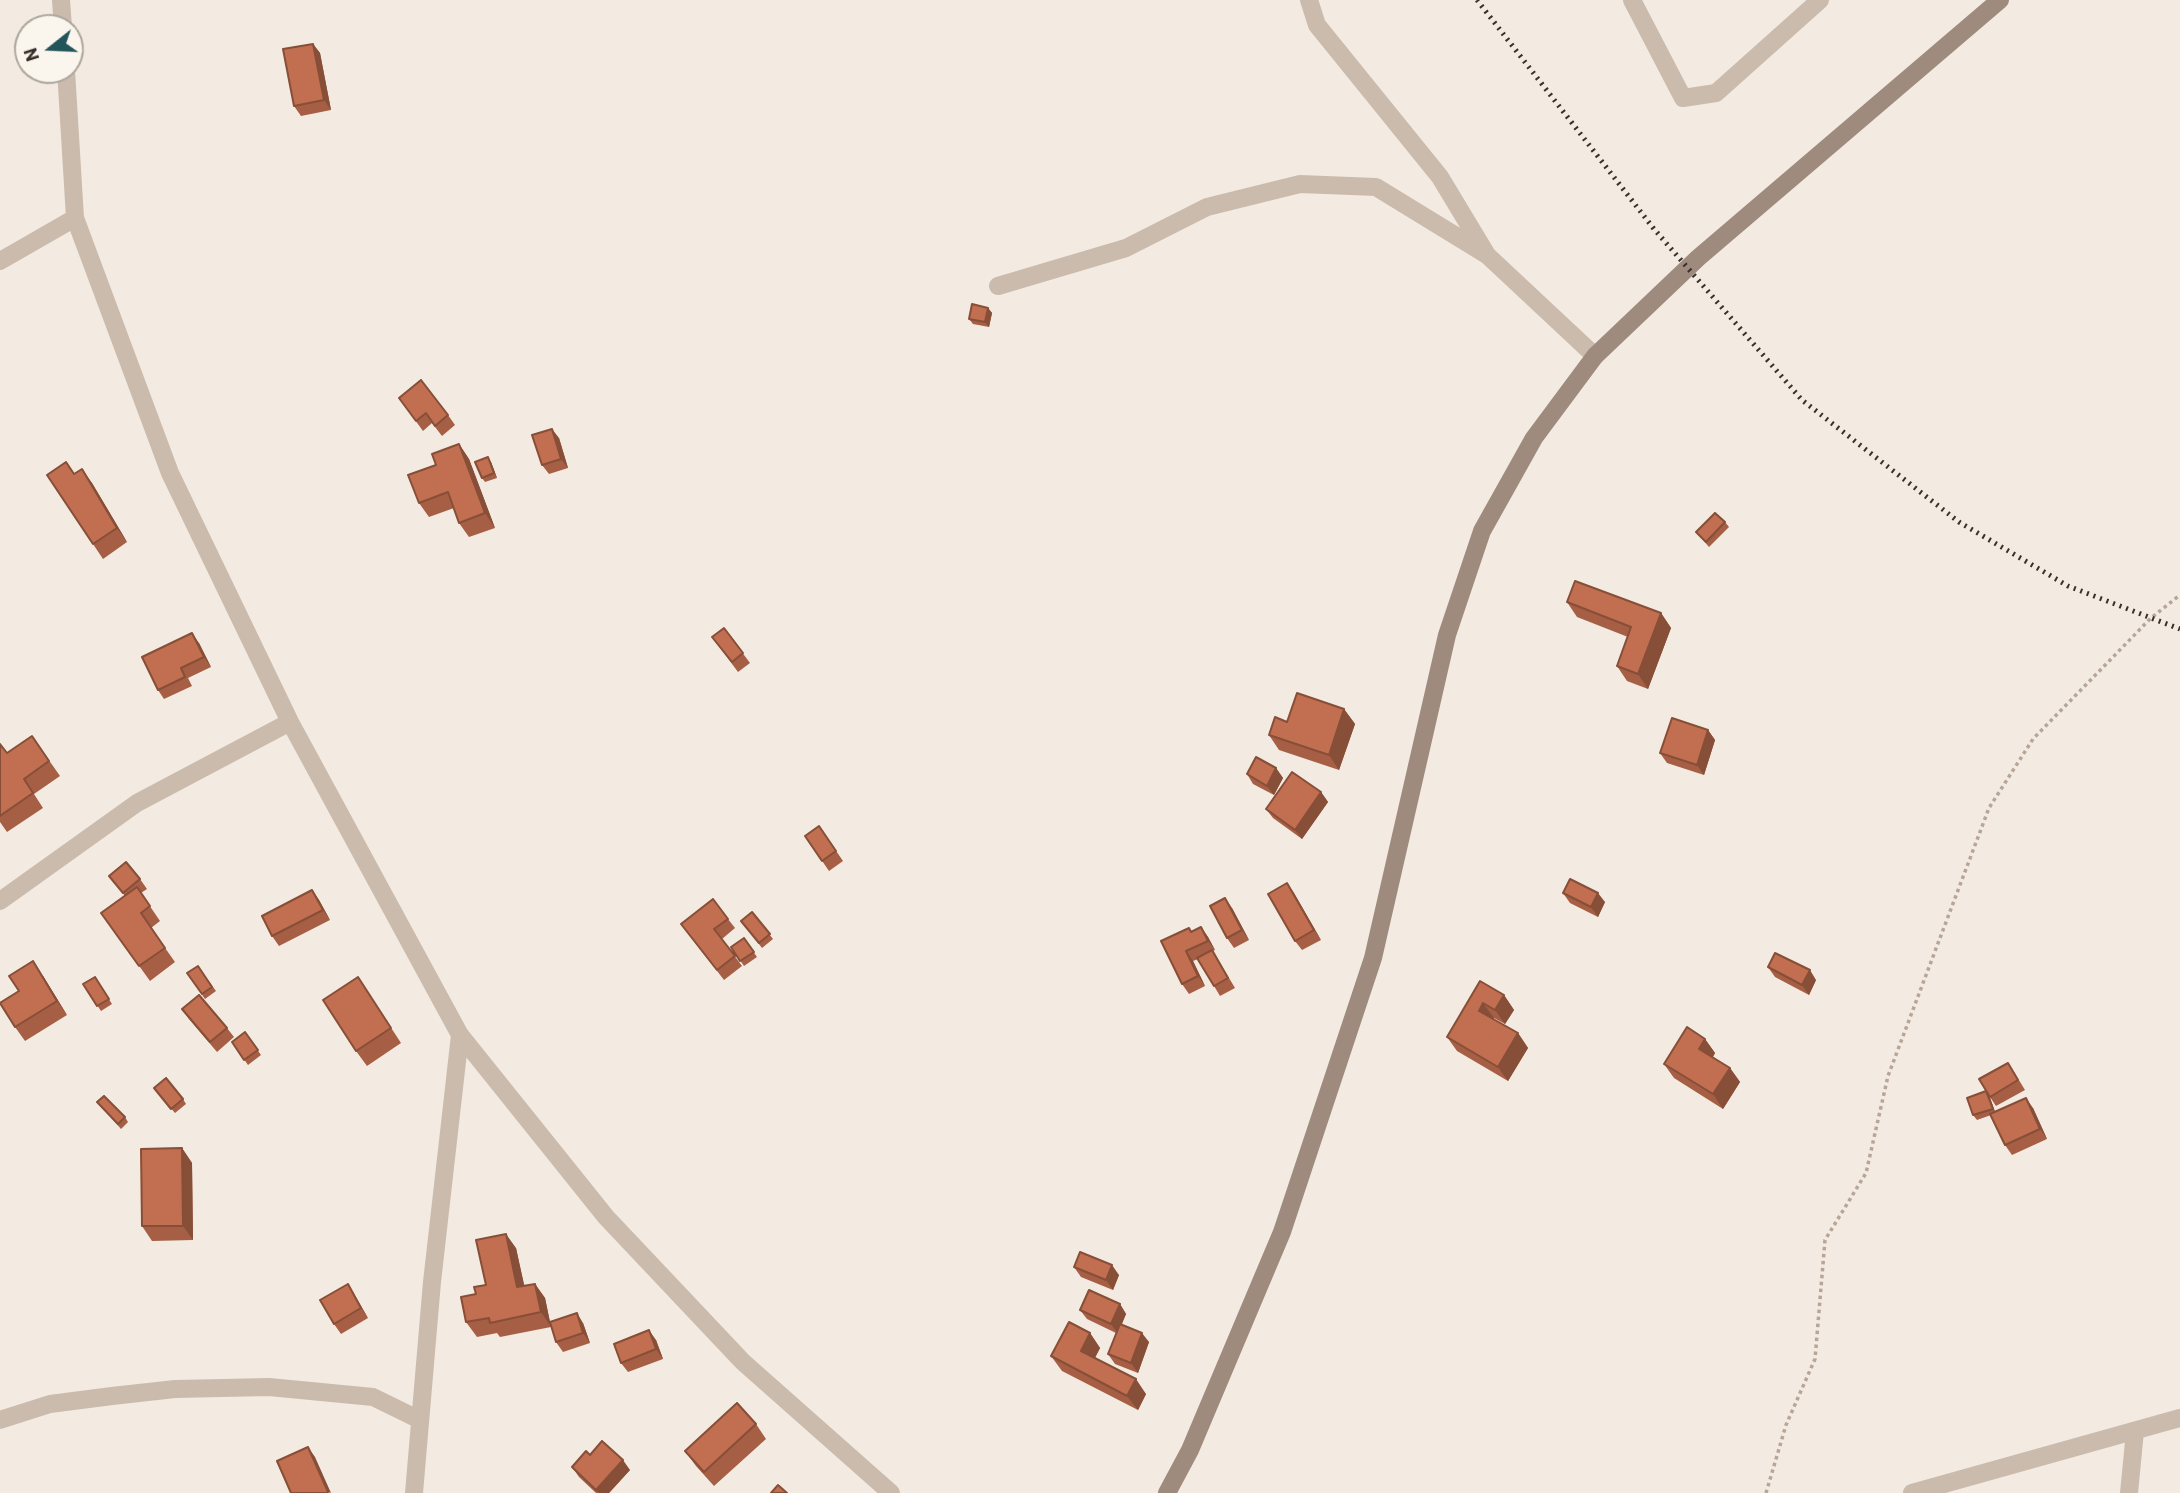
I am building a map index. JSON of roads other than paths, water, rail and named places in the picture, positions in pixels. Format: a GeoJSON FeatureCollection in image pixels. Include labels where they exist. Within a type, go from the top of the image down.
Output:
{"type":"FeatureCollection","features":[{"type":"Feature","properties":{"kind":"main road"},"geometry":{"type":"LineString","coordinates":[[1167,1493],[1190,1450],[1282,1232],[1369,971],[1447,635],[1482,531],[1534,438],[1595,356],[1698,258],[2000,0]]}},
{"type":"Feature","properties":{"kind":"street"},"geometry":{"type":"LineString","coordinates":[[1309,0],[1317,25],[1440,177],[1487,255]]}},
{"type":"Feature","properties":{"kind":"street"},"geometry":{"type":"LineString","coordinates":[[1632,0],[1683,98],[1716,93],[1820,0]]}},
{"type":"Feature","properties":{"kind":"street"},"geometry":{"type":"LineString","coordinates":[[67,84],[75,218],[170,473],[290,722],[460,1035],[606,1217],[743,1362],[891,1493]]}},
{"type":"Feature","properties":{"kind":"street"},"geometry":{"type":"LineString","coordinates":[[998,286],[1126,248],[1207,207],[1300,184],[1376,187],[1487,255],[1595,356]]}},
{"type":"Feature","properties":{"kind":"street"},"geometry":{"type":"LineString","coordinates":[[0,261],[75,218]]}},
{"type":"Feature","properties":{"kind":"street"},"geometry":{"type":"LineString","coordinates":[[0,901],[137,803],[290,722]]}},
{"type":"Feature","properties":{"kind":"street"},"geometry":{"type":"LineString","coordinates":[[414,1493],[432,1282],[460,1035]]}},
{"type":"Feature","properties":{"kind":"street"},"geometry":{"type":"LineString","coordinates":[[0,1420],[50,1404],[112,1396],[175,1389],[269,1387],[373,1397],[420,1420]]}},
{"type":"Feature","properties":{"kind":"street"},"geometry":{"type":"LineString","coordinates":[[1912,1493],[2180,1418]]}},
{"type":"Feature","properties":{"kind":"street"},"geometry":{"type":"LineString","coordinates":[[2129,1493],[2135,1431]]}},
{"type":"Feature","properties":{"kind":"railway"},"geometry":{"type":"LineString","coordinates":[[1477,0],[1654,229],[1802,400],[1959,522],[2068,586],[2180,629]]}}]}
